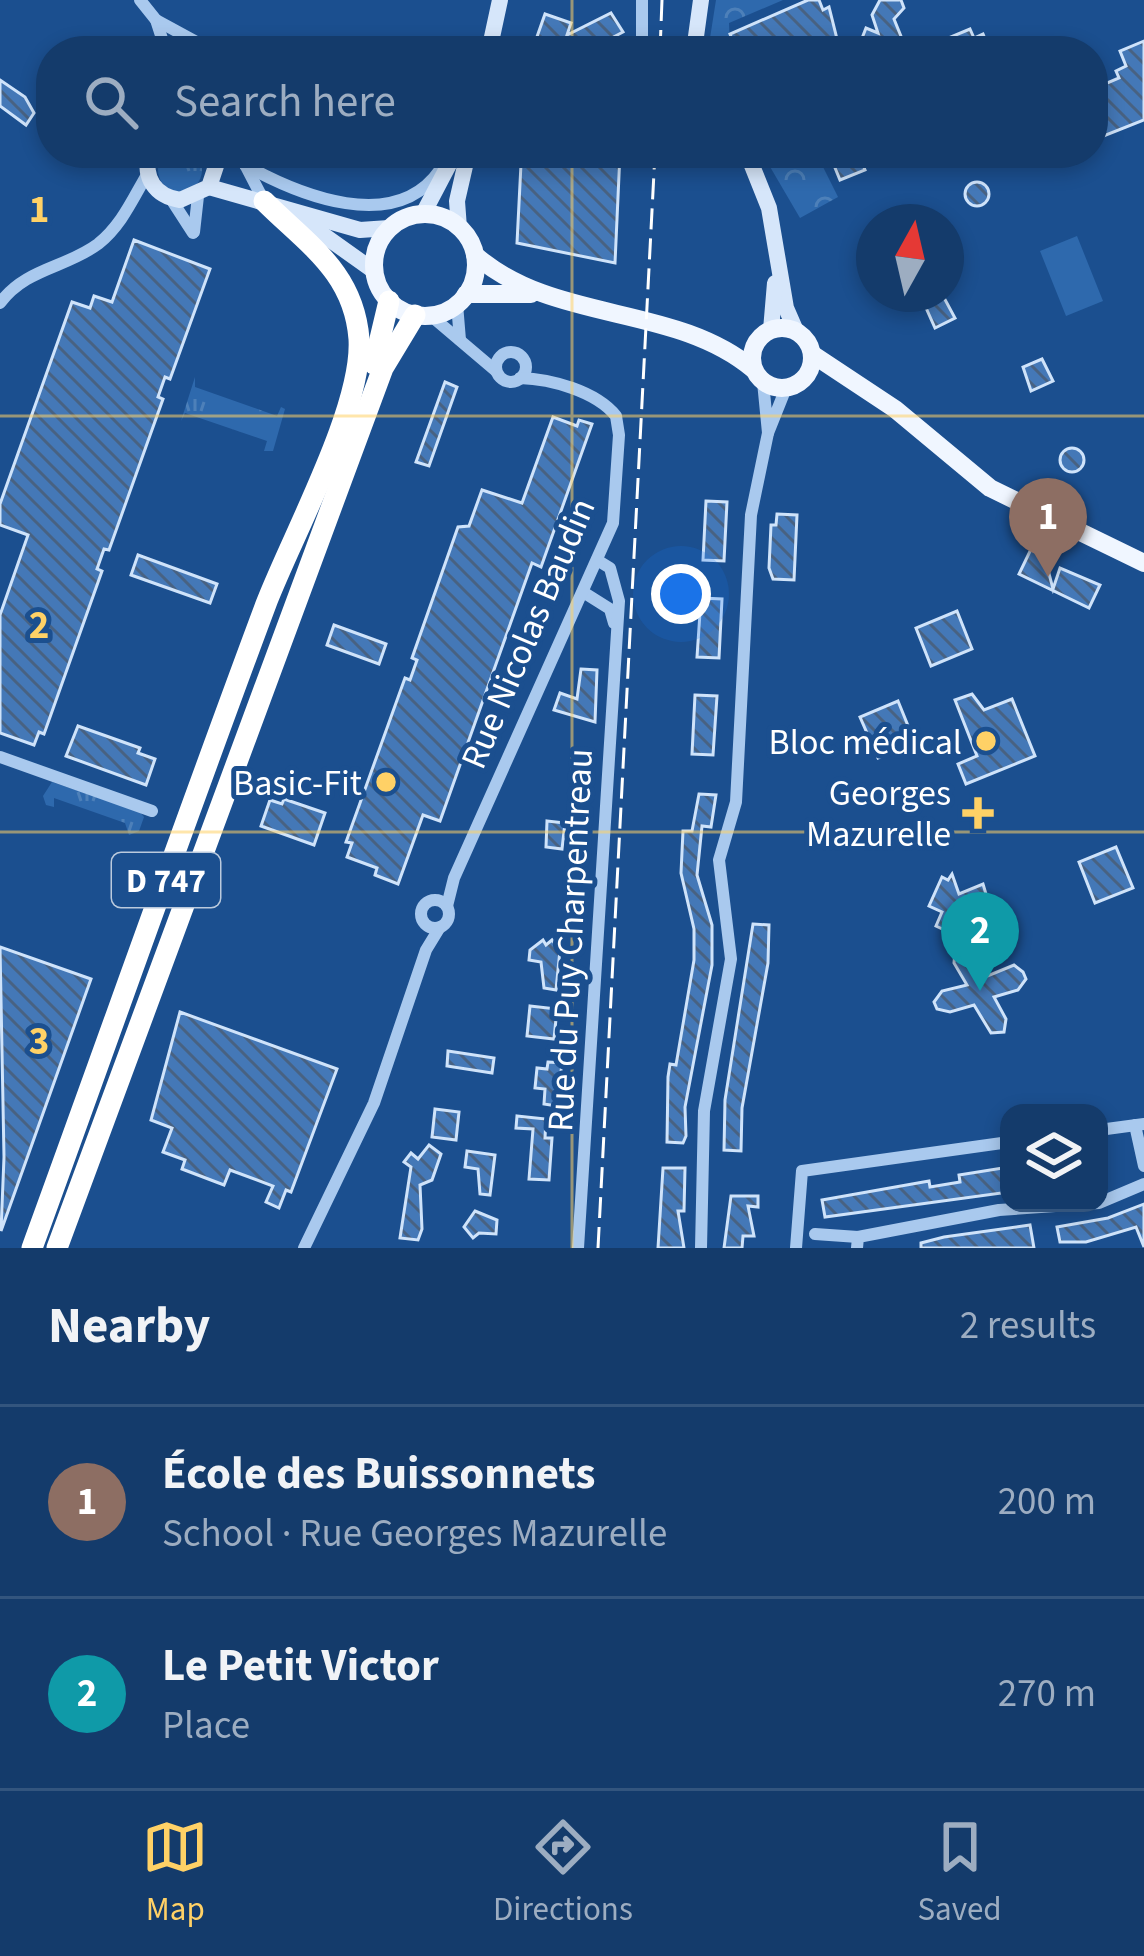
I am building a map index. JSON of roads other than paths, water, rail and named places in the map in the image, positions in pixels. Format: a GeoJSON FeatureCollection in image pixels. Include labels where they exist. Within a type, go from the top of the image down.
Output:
{"type":"FeatureCollection","features":[{"type":"Feature","properties":{"kind":"highway"},"geometry":{"type":"LineString","coordinates":[[275,205],[332,265],[351,302],[358,334],[352,391],[304,513]]}},
{"type":"Feature","properties":{"kind":"highway","name":"D 747"},"geometry":{"type":"LineString","coordinates":[[32,1248],[304,513],[379,353],[389,301]]}},
{"type":"Feature","properties":{"kind":"highway","name":"D 747"},"geometry":{"type":"LineString","coordinates":[[57,1248],[383,368],[423,315]]}},
{"type":"Feature","properties":{"kind":"main road"},"geometry":{"type":"LineString","coordinates":[[492,36],[500,0]]}},
{"type":"Feature","properties":{"kind":"main road"},"geometry":{"type":"LineString","coordinates":[[504,36],[512,0]]}},
{"type":"Feature","properties":{"kind":"main road"},"geometry":{"type":"LineString","coordinates":[[696,36],[701,0]]}},
{"type":"Feature","properties":{"kind":"main road"},"geometry":{"type":"LineString","coordinates":[[148,168],[166,196],[203,192],[275,205],[360,230],[389,228],[423,214],[445,168]]}},
{"type":"Feature","properties":{"kind":"main road"},"geometry":{"type":"LineString","coordinates":[[203,192],[211,168]]}},
{"type":"Feature","properties":{"kind":"main road"},"geometry":{"type":"LineString","coordinates":[[225,168],[275,205],[350,249],[374,271],[389,301],[423,315],[462,299],[542,295]]}},
{"type":"Feature","properties":{"kind":"main road"},"geometry":{"type":"LineString","coordinates":[[465,168],[457,201],[459,228],[475,255],[495,272],[542,295],[693,334],[734,353],[758,375],[794,384],[855,385]]}},
{"type":"Feature","properties":{"kind":"main road"},"geometry":{"type":"LineString","coordinates":[[753,168],[769,208],[776,264],[796,331],[812,354],[895,409],[990,488],[1144,563]]}},
{"type":"Feature","properties":{"kind":"main road"},"geometry":{"type":"LineString","coordinates":[[423,214],[459,228]]}},
{"type":"Feature","properties":{"kind":"main road"},"geometry":{"type":"LineString","coordinates":[[374,271],[380,240],[389,228]]}},
{"type":"Feature","properties":{"kind":"main road"},"geometry":{"type":"LineString","coordinates":[[462,299],[475,255]]}},
{"type":"Feature","properties":{"kind":"main road"},"geometry":{"type":"LineString","coordinates":[[758,375],[752,352],[765,333],[776,264]]}},
{"type":"Feature","properties":{"kind":"main road"},"geometry":{"type":"LineString","coordinates":[[693,334],[796,331]]}},
{"type":"Feature","properties":{"kind":"main road"},"geometry":{"type":"LineString","coordinates":[[794,384],[812,354]]}},
{"type":"Feature","properties":{"kind":"street"},"geometry":{"type":"LineString","coordinates":[[140,0],[157,20],[186,36]]}},
{"type":"Feature","properties":{"kind":"street"},"geometry":{"type":"LineString","coordinates":[[638,36],[642,0]]}},
{"type":"Feature","properties":{"kind":"street"},"geometry":{"type":"LineString","coordinates":[[157,20],[162,36]]}},
{"type":"Feature","properties":{"kind":"street"},"geometry":{"type":"LineString","coordinates":[[248,168],[275,205]]}},
{"type":"Feature","properties":{"kind":"street"},"geometry":{"type":"LineString","coordinates":[[260,168],[318,198],[385,204],[425,187],[440,168]]}},
{"type":"Feature","properties":{"kind":"street"},"geometry":{"type":"LineString","coordinates":[[0,302],[29,275],[95,247],[132,206],[148,173]]}},
{"type":"Feature","properties":{"kind":"street"},"geometry":{"type":"LineString","coordinates":[[132,206],[166,196],[194,233],[203,192]]}},
{"type":"Feature","properties":{"kind":"street"},"geometry":{"type":"LineString","coordinates":[[460,340],[462,299]]}},
{"type":"Feature","properties":{"kind":"street"},"geometry":{"type":"LineString","coordinates":[[423,315],[473,355],[498,364],[506,381],[523,372],[513,352],[498,364]]}},
{"type":"Feature","properties":{"kind":"street","name":"Rue Nicolas Baudin"},"geometry":{"type":"LineString","coordinates":[[441,902],[617,511],[616,416],[592,398],[523,372]]}},
{"type":"Feature","properties":{"kind":"street"},"geometry":{"type":"LineString","coordinates":[[758,375],[768,433]]}},
{"type":"Feature","properties":{"kind":"street"},"geometry":{"type":"LineString","coordinates":[[701,1248],[704,1112],[730,959],[718,860],[736,802],[751,514],[768,433],[794,384]]}},
{"type":"Feature","properties":{"kind":"street","name":"Rue du Puy Charpentreau"},"geometry":{"type":"LineString","coordinates":[[578,1248],[616,636],[617,582],[597,560]]}},
{"type":"Feature","properties":{"kind":"street"},"geometry":{"type":"LineString","coordinates":[[583,592],[610,609],[616,636]]}},
{"type":"Feature","properties":{"kind":"street"},"geometry":{"type":"LineString","coordinates":[[0,757],[152,811]]}},
{"type":"Feature","properties":{"kind":"street"},"geometry":{"type":"LineString","coordinates":[[304,1248],[374,1103],[426,950],[450,915],[441,902],[422,909],[426,950]]}},
{"type":"Feature","properties":{"kind":"street"},"geometry":{"type":"LineString","coordinates":[[424,923],[440,927]]}},
{"type":"Feature","properties":{"kind":"street"},"geometry":{"type":"LineString","coordinates":[[1108,1129],[1140,1124],[1144,1166]]}},
{"type":"Feature","properties":{"kind":"street"},"geometry":{"type":"LineString","coordinates":[[796,1248],[802,1171],[1000,1143]]}},
{"type":"Feature","properties":{"kind":"street"},"geometry":{"type":"LineString","coordinates":[[815,1234],[858,1243],[1000,1210],[1099,1203],[1144,1184]]}},
{"type":"Feature","properties":{"kind":"railway"},"geometry":{"type":"LineString","coordinates":[[661,36],[662,0]]}},
{"type":"Feature","properties":{"kind":"railway"},"geometry":{"type":"LineString","coordinates":[[598,1248],[654,168]]}},
{"type":"Feature","properties":{"kind":"place","name":"École des Buissonnets"},"geometry":{"type":"Point","coordinates":[1048,577]}},
{"type":"Feature","properties":{"kind":"place","name":"Bloc médical"},"geometry":{"type":"Point","coordinates":[986,741]}},
{"type":"Feature","properties":{"kind":"place","name":"Basic-Fit"},"geometry":{"type":"Point","coordinates":[386,782]}},
{"type":"Feature","properties":{"kind":"place","name":"Georges Mazurelle"},"geometry":{"type":"Point","coordinates":[978,813]}},
{"type":"Feature","properties":{"kind":"place","name":"Le Petit Victor"},"geometry":{"type":"Point","coordinates":[980,991]}}]}
